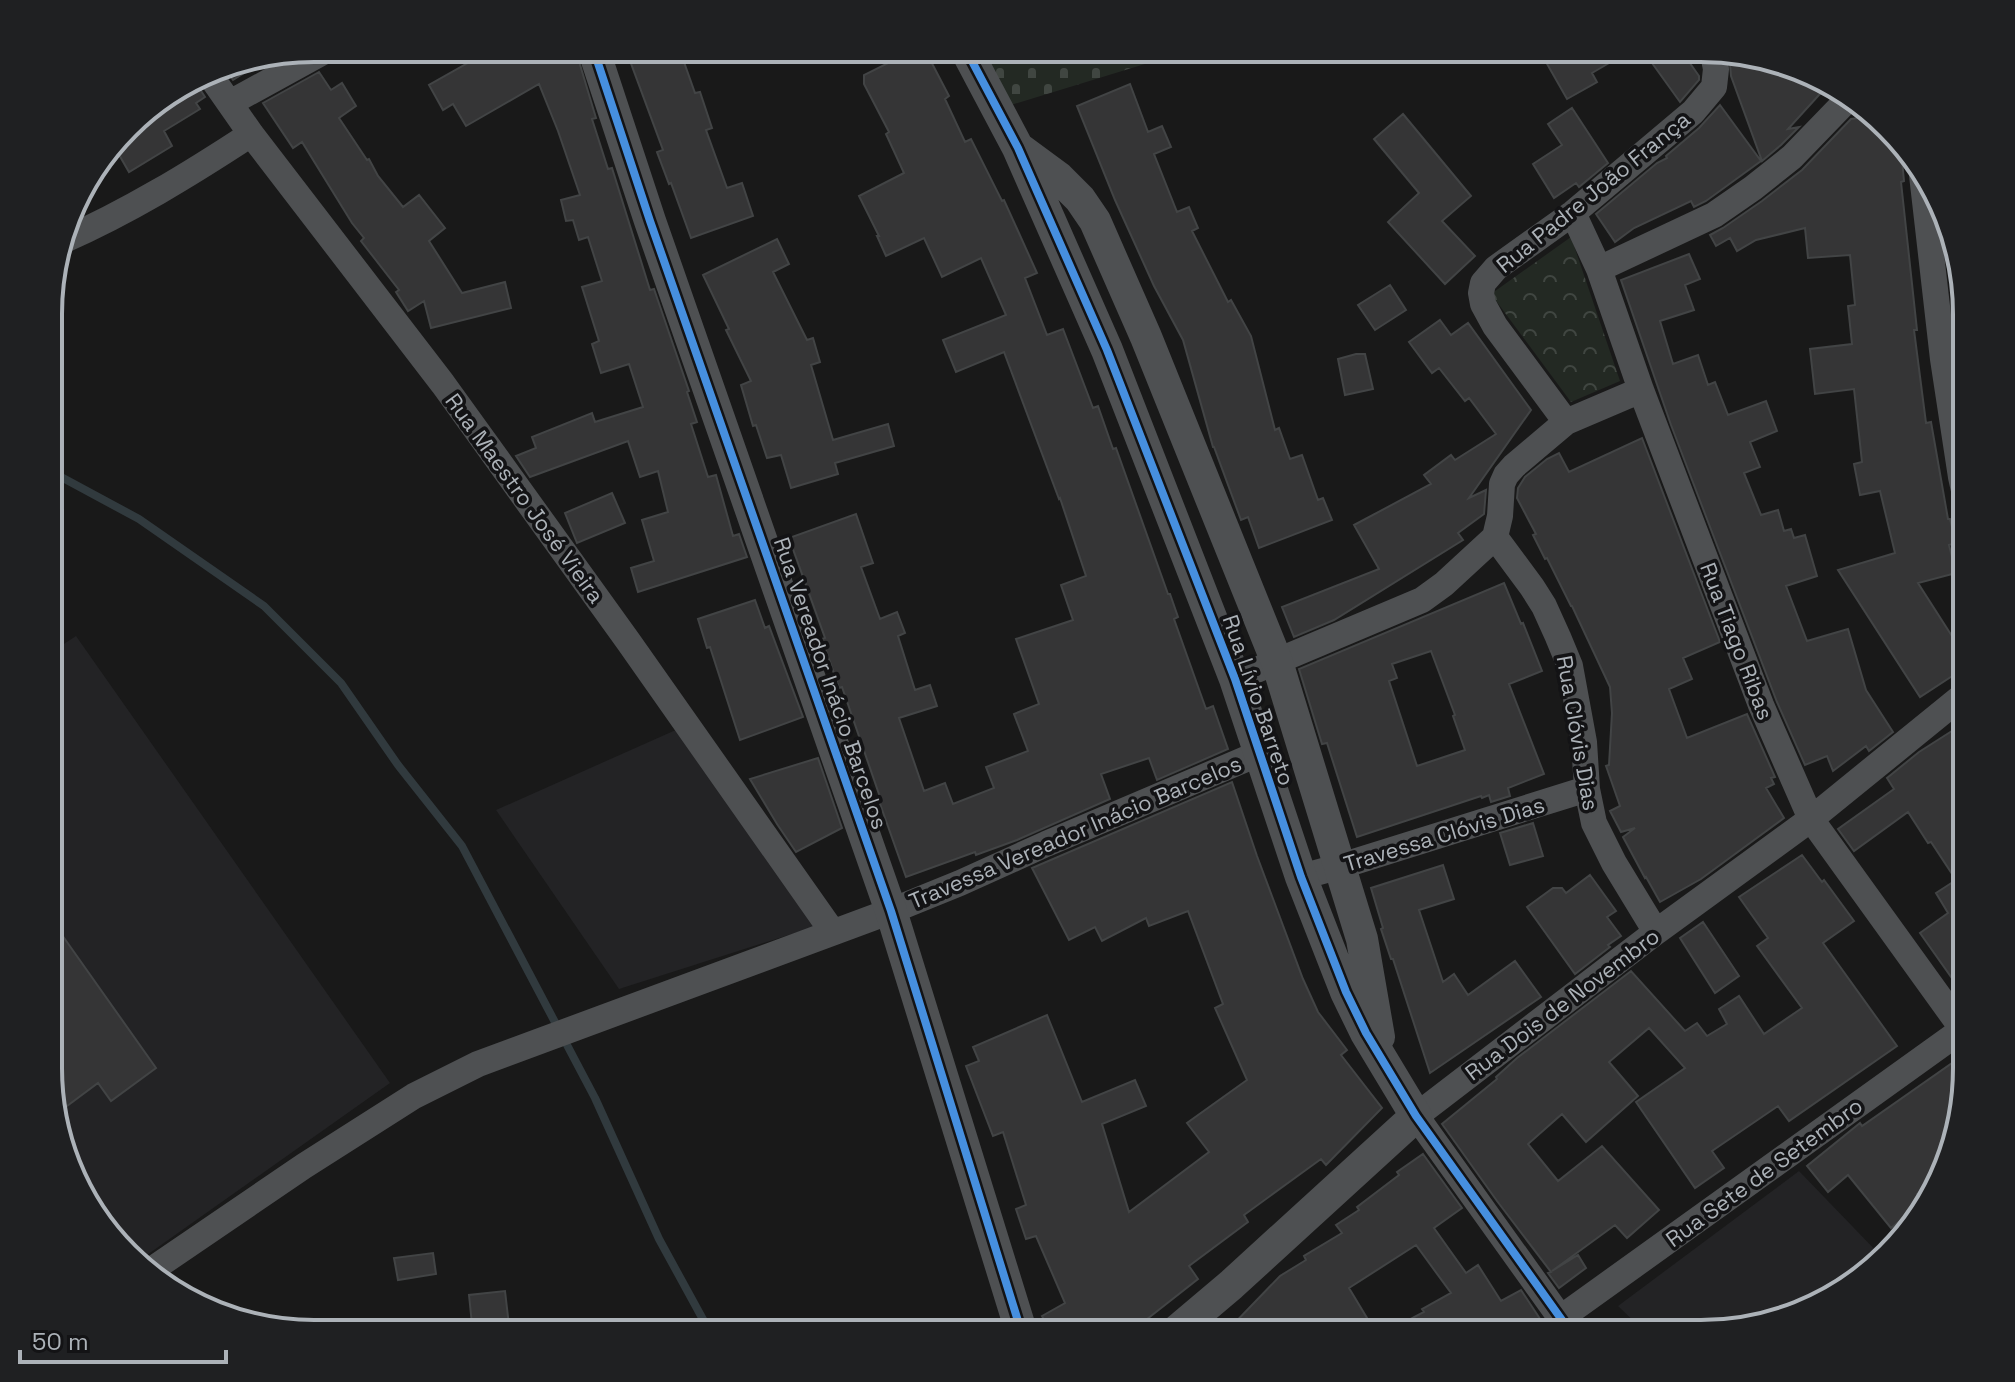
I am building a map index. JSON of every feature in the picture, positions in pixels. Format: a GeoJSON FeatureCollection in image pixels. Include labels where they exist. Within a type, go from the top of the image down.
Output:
{"type":"FeatureCollection","features":[{"type":"Feature","properties":{"kind":"street","name":"Rua Vereador Inácio Barcelos"},"geometry":{"type":"LineString","coordinates":[[598,62],[650,221],[891,911],[1018,1320]]}},
{"type":"Feature","properties":{"kind":"street","name":"Rua Lívio Barreto"},"geometry":{"type":"LineString","coordinates":[[973,62],[1018,148],[1107,350],[1235,679],[1301,877],[1346,992],[1366,1033],[1416,1116],[1563,1320]]}},
{"type":"Feature","properties":{"kind":"street"},"geometry":{"type":"LineString","coordinates":[[230,103],[303,63]]}},
{"type":"Feature","properties":{"kind":"street","name":"Rua Padre João França"},"geometry":{"type":"LineString","coordinates":[[1566,422],[1495,326],[1483,304],[1483,283],[1496,268],[1573,213],[1693,112],[1709,95],[1716,79],[1715,63]]}},
{"type":"Feature","properties":{"kind":"street","name":"Rua Maestro José Vieira"},"geometry":{"type":"LineString","coordinates":[[215,82],[251,134],[443,384],[832,931]]}},
{"type":"Feature","properties":{"kind":"street"},"geometry":{"type":"LineString","coordinates":[[1599,269],[1714,215],[1792,157],[1842,106]]}},
{"type":"Feature","properties":{"kind":"street"},"geometry":{"type":"LineString","coordinates":[[74,235],[187,175],[251,134]]}},
{"type":"Feature","properties":{"kind":"street","name":"Rua Lívio Barreto"},"geometry":{"type":"LineString","coordinates":[[1018,148],[1059,178],[1080,199],[1095,221],[1146,337],[1277,662],[1362,939],[1382,1057]]}},
{"type":"Feature","properties":{"kind":"street"},"geometry":{"type":"LineString","coordinates":[[1925,198],[1952,418]]}},
{"type":"Feature","properties":{"kind":"street","name":"Rua Tiago Ribas"},"geometry":{"type":"LineString","coordinates":[[1573,213],[1599,269],[1641,390],[1761,705],[1811,819],[1952,1012]]}},
{"type":"Feature","properties":{"kind":"street"},"geometry":{"type":"LineString","coordinates":[[1235,679],[1422,600],[1495,537],[1502,484],[1514,466],[1566,422],[1641,390]]}},
{"type":"Feature","properties":{"kind":"street","name":"Rua Clóvis Dias"},"geometry":{"type":"LineString","coordinates":[[1495,537],[1544,606],[1570,666],[1594,823],[1656,932]]}},
{"type":"Feature","properties":{"kind":"street","name":"Rua Dois de Novembro"},"geometry":{"type":"LineString","coordinates":[[1190,1320],[1416,1116],[1656,932],[1811,819],[1952,704]]}},
{"type":"Feature","properties":{"kind":"street","name":"Travessa Vereador Inácio Barcelos"},"geometry":{"type":"LineString","coordinates":[[158,1266],[414,1096],[478,1064],[891,911],[1260,753]]}},
{"type":"Feature","properties":{"kind":"street","name":"Travessa Clóvis Dias"},"geometry":{"type":"LineString","coordinates":[[1301,877],[1587,789]]}},
{"type":"Feature","properties":{"kind":"street","name":"Rua Sete de Setembro"},"geometry":{"type":"LineString","coordinates":[[1575,1320],[1952,1040]]}},
{"type":"Feature","properties":{"kind":"shaded area"},"geometry":{"type":"Polygon","coordinates":[[[76,636],[390,1083],[146,1255],[114,1222],[88,1180],[71,1134],[64,1101],[62,645],[76,636]]]}},
{"type":"Feature","properties":{"kind":"shaded area"},"geometry":{"type":"Polygon","coordinates":[[[678,729],[817,926],[619,989],[496,810],[678,729]]]}},
{"type":"Feature","properties":{"kind":"shaded area"},"geometry":{"type":"Polygon","coordinates":[[[1799,1171],[1875,1250],[1855,1268],[1813,1294],[1767,1311],[1734,1318],[1632,1320],[1618,1306],[1799,1171]]]}},
{"type":"Feature","properties":{"kind":"green space"},"geometry":{"type":"Polygon","coordinates":[[[981,62],[1149,63],[1001,108],[981,62]]]}},
{"type":"Feature","properties":{"kind":"green space"},"geometry":{"type":"Polygon","coordinates":[[[1571,237],[1620,381],[1571,402],[1491,294],[1571,237]]]}},
{"type":"Feature","properties":{"kind":"building"},"geometry":{"type":"Polygon","coordinates":[[[469,62],[579,62],[596,118],[592,119],[608,169],[612,168],[650,290],[654,289],[689,391],[697,422],[691,424],[708,477],[716,475],[733,536],[739,534],[747,557],[638,592],[631,568],[654,561],[642,520],[668,512],[658,471],[640,477],[628,441],[530,477],[516,456],[536,448],[532,437],[592,413],[595,422],[643,407],[629,364],[601,373],[592,344],[599,341],[582,287],[602,281],[588,237],[579,240],[573,220],[566,221],[561,200],[580,195],[539,84],[466,126],[453,104],[443,110],[429,85],[469,62]]]}},
{"type":"Feature","properties":{"kind":"building"},"geometry":{"type":"Polygon","coordinates":[[[631,62],[684,62],[695,93],[700,92],[712,128],[706,130],[727,188],[742,183],[753,216],[691,238],[657,152],[663,150],[631,62]]]}},
{"type":"Feature","properties":{"kind":"building"},"geometry":{"type":"Polygon","coordinates":[[[889,62],[932,62],[949,96],[945,99],[965,142],[971,139],[1004,200],[1037,273],[1025,278],[1047,335],[1063,329],[1093,408],[1098,406],[1170,594],[1178,617],[1174,619],[1206,709],[1213,706],[1228,749],[1157,780],[1149,758],[1101,774],[1110,799],[1017,840],[906,877],[789,538],[856,514],[873,563],[861,567],[880,619],[897,612],[905,633],[898,636],[915,690],[930,685],[937,706],[899,718],[924,791],[945,783],[953,804],[994,788],[986,767],[1028,751],[1014,714],[1039,704],[1016,639],[1073,620],[1061,585],[1086,576],[1004,352],[956,372],[943,340],[1006,315],[981,258],[942,277],[924,238],[886,256],[859,196],[904,173],[886,134],[889,132],[864,84],[864,75],[889,62]]]}},
{"type":"Feature","properties":{"kind":"building"},"geometry":{"type":"Polygon","coordinates":[[[1546,63],[1609,63],[1592,73],[1597,82],[1567,99],[1546,63]]]}},
{"type":"Feature","properties":{"kind":"building"},"geometry":{"type":"Polygon","coordinates":[[[1652,63],[1690,63],[1699,80],[1680,102],[1652,63]]]}},
{"type":"Feature","properties":{"kind":"building"},"geometry":{"type":"Polygon","coordinates":[[[1730,64],[1734,64],[1798,81],[1821,93],[1788,129],[1799,127],[1762,161],[1731,76],[1730,64]]]}},
{"type":"Feature","properties":{"kind":"building"},"geometry":{"type":"Polygon","coordinates":[[[247,71],[233,80],[230,76],[247,71]]]}},
{"type":"Feature","properties":{"kind":"building"},"geometry":{"type":"Polygon","coordinates":[[[319,72],[331,90],[342,83],[356,106],[339,118],[403,207],[419,195],[445,228],[429,241],[462,293],[505,282],[511,308],[431,328],[424,301],[408,311],[396,292],[399,290],[361,241],[364,238],[302,142],[293,148],[263,103],[319,72]]]}},
{"type":"Feature","properties":{"kind":"building"},"geometry":{"type":"Polygon","coordinates":[[[1130,84],[1148,132],[1162,126],[1171,147],[1154,154],[1177,212],[1189,207],[1198,228],[1192,231],[1228,302],[1231,300],[1251,336],[1275,430],[1279,428],[1290,459],[1302,455],[1318,500],[1323,498],[1332,520],[1259,548],[1248,517],[1241,520],[1213,447],[1183,340],[1154,286],[1115,200],[1077,106],[1130,84]]]}},
{"type":"Feature","properties":{"kind":"building"},"geometry":{"type":"Polygon","coordinates":[[[200,89],[205,97],[196,103],[200,109],[164,131],[172,146],[129,172],[119,155],[160,114],[200,89]]]}},
{"type":"Feature","properties":{"kind":"building"},"geometry":{"type":"Polygon","coordinates":[[[1720,105],[1761,161],[1706,201],[1694,207],[1691,201],[1634,228],[1615,242],[1596,214],[1667,158],[1720,105]]]}},
{"type":"Feature","properties":{"kind":"building"},"geometry":{"type":"Polygon","coordinates":[[[1572,108],[1608,163],[1579,187],[1576,183],[1554,198],[1533,164],[1562,145],[1548,124],[1572,108]]]}},
{"type":"Feature","properties":{"kind":"building"},"geometry":{"type":"Polygon","coordinates":[[[1403,114],[1471,196],[1442,221],[1475,256],[1445,284],[1388,222],[1419,193],[1374,139],[1403,114]]]}},
{"type":"Feature","properties":{"kind":"building"},"geometry":{"type":"Polygon","coordinates":[[[1859,118],[1902,162],[1904,181],[1901,182],[1917,330],[1914,330],[1926,423],[1931,422],[1952,527],[1952,544],[1949,545],[1952,574],[1918,583],[1952,636],[1952,676],[1920,697],[1838,570],[1895,553],[1880,491],[1860,495],[1854,464],[1862,462],[1854,389],[1815,394],[1810,349],[1852,344],[1848,306],[1855,305],[1850,255],[1808,258],[1805,228],[1756,240],[1737,251],[1730,238],[1716,246],[1710,235],[1802,170],[1851,119],[1859,118]]]}},
{"type":"Feature","properties":{"kind":"building"},"geometry":{"type":"Polygon","coordinates":[[[777,239],[789,264],[773,272],[807,340],[813,338],[820,362],[811,365],[833,440],[888,424],[894,446],[835,463],[838,474],[791,488],[781,455],[767,458],[756,425],[753,426],[741,385],[751,381],[703,275],[777,239]]]}},
{"type":"Feature","properties":{"kind":"building"},"geometry":{"type":"Polygon","coordinates":[[[1689,254],[1700,279],[1685,285],[1694,310],[1660,321],[1673,364],[1698,355],[1708,385],[1715,382],[1728,415],[1766,401],[1777,431],[1750,442],[1760,467],[1744,473],[1761,515],[1778,510],[1784,531],[1791,529],[1794,538],[1805,535],[1817,576],[1786,586],[1807,641],[1848,629],[1866,690],[1893,732],[1869,751],[1866,746],[1833,771],[1827,756],[1805,765],[1777,702],[1671,425],[1621,280],[1689,254]]]}},
{"type":"Feature","properties":{"kind":"building"},"geometry":{"type":"Polygon","coordinates":[[[1390,285],[1406,310],[1375,330],[1358,305],[1390,285]]]}},
{"type":"Feature","properties":{"kind":"building"},"geometry":{"type":"Polygon","coordinates":[[[1440,320],[1451,335],[1468,323],[1531,410],[1469,498],[1486,490],[1484,514],[1458,533],[1463,540],[1334,620],[1294,637],[1282,607],[1379,569],[1354,525],[1431,484],[1424,475],[1451,455],[1455,460],[1496,434],[1469,398],[1465,401],[1439,368],[1432,373],[1409,342],[1440,320]]]}},
{"type":"Feature","properties":{"kind":"building"},"geometry":{"type":"Polygon","coordinates":[[[1365,354],[1373,389],[1345,395],[1338,359],[1365,354]]]}},
{"type":"Feature","properties":{"kind":"building"},"geometry":{"type":"Polygon","coordinates":[[[1642,438],[1720,642],[1683,658],[1692,679],[1669,689],[1687,738],[1747,714],[1775,777],[1771,778],[1774,784],[1766,788],[1784,818],[1701,879],[1660,902],[1623,837],[1635,828],[1621,832],[1610,811],[1620,806],[1606,766],[1609,765],[1612,713],[1610,687],[1517,498],[1518,488],[1525,477],[1559,453],[1569,472],[1642,438]]]}},
{"type":"Feature","properties":{"kind":"building"},"geometry":{"type":"Polygon","coordinates":[[[612,493],[625,523],[577,543],[565,513],[612,493]]]}},
{"type":"Feature","properties":{"kind":"building"},"geometry":{"type":"Polygon","coordinates":[[[1504,583],[1542,671],[1509,684],[1544,774],[1508,788],[1510,796],[1491,802],[1489,795],[1481,796],[1357,837],[1327,743],[1322,744],[1299,669],[1504,583]],[[1431,651],[1392,664],[1397,678],[1389,681],[1417,766],[1465,750],[1431,651]]]}},
{"type":"Feature","properties":{"kind":"building"},"geometry":{"type":"Polygon","coordinates":[[[755,600],[765,628],[769,626],[803,717],[740,740],[698,619],[755,600]]]}},
{"type":"Feature","properties":{"kind":"building"},"geometry":{"type":"Polygon","coordinates":[[[1952,731],[1952,874],[1908,812],[1854,851],[1838,829],[1894,789],[1887,778],[1952,731]]]}},
{"type":"Feature","properties":{"kind":"building"},"geometry":{"type":"Polygon","coordinates":[[[818,758],[842,828],[796,852],[750,779],[818,758]]]}},
{"type":"Feature","properties":{"kind":"building"},"geometry":{"type":"Polygon","coordinates":[[[1232,782],[1257,856],[1318,1012],[1347,1050],[1341,1055],[1382,1108],[1326,1165],[1321,1159],[1244,1215],[1248,1222],[1189,1266],[1198,1279],[1146,1320],[1044,1320],[1042,1316],[1065,1303],[1036,1236],[1026,1239],[1016,1209],[1026,1205],[1003,1132],[993,1136],[966,1066],[979,1061],[973,1047],[1047,1015],[1082,1102],[1135,1080],[1146,1106],[1102,1124],[1129,1212],[1209,1152],[1187,1123],[1247,1080],[1215,1008],[1223,1004],[1188,911],[1149,926],[1146,918],[1102,941],[1095,927],[1069,940],[1032,868],[1232,782]]]}},
{"type":"Feature","properties":{"kind":"building"},"geometry":{"type":"Polygon","coordinates":[[[1533,823],[1543,856],[1510,865],[1500,833],[1533,823]]]}},
{"type":"Feature","properties":{"kind":"building"},"geometry":{"type":"Polygon","coordinates":[[[1802,855],[1854,921],[1823,943],[1897,1046],[1789,1121],[1778,1106],[1712,1151],[1724,1168],[1695,1188],[1636,1102],[1685,1068],[1649,1028],[1609,1062],[1638,1096],[1586,1142],[1562,1114],[1528,1144],[1558,1181],[1602,1146],[1659,1210],[1627,1238],[1615,1225],[1552,1271],[1578,1255],[1586,1268],[1559,1288],[1548,1273],[1551,1272],[1442,1124],[1497,1079],[1517,1058],[1631,971],[1685,1031],[1697,1023],[1707,1036],[1727,1024],[1719,1009],[1739,996],[1764,1034],[1802,1008],[1757,946],[1768,938],[1739,897],[1802,855]]]}},
{"type":"Feature","properties":{"kind":"building"},"geometry":{"type":"Polygon","coordinates":[[[1443,865],[1454,899],[1419,910],[1443,982],[1454,974],[1468,995],[1515,961],[1541,997],[1430,1073],[1381,929],[1371,888],[1443,865]]]}},
{"type":"Feature","properties":{"kind":"building"},"geometry":{"type":"Polygon","coordinates":[[[1590,875],[1616,911],[1607,917],[1621,936],[1575,974],[1527,907],[1553,888],[1562,888],[1566,893],[1590,875]]]}},
{"type":"Feature","properties":{"kind":"building"},"geometry":{"type":"Polygon","coordinates":[[[1952,883],[1952,978],[1920,933],[1948,913],[1936,893],[1952,883]]]}},
{"type":"Feature","properties":{"kind":"building"},"geometry":{"type":"Polygon","coordinates":[[[1703,922],[1739,976],[1715,993],[1680,938],[1703,922]]]}},
{"type":"Feature","properties":{"kind":"building"},"geometry":{"type":"Polygon","coordinates":[[[63,936],[156,1068],[111,1101],[98,1083],[65,1107],[63,936]]]}},
{"type":"Feature","properties":{"kind":"building"},"geometry":{"type":"Polygon","coordinates":[[[1952,1063],[1948,1117],[1934,1165],[1904,1218],[1891,1228],[1848,1175],[1828,1192],[1807,1166],[1860,1123],[1862,1126],[1952,1063]]]}},
{"type":"Feature","properties":{"kind":"building"},"geometry":{"type":"Polygon","coordinates":[[[1423,1154],[1462,1208],[1434,1228],[1466,1273],[1478,1265],[1501,1301],[1521,1290],[1541,1320],[1409,1320],[1451,1293],[1416,1245],[1349,1288],[1367,1318],[1364,1320],[1238,1320],[1280,1276],[1306,1260],[1304,1256],[1342,1233],[1336,1225],[1359,1210],[1357,1207],[1399,1175],[1397,1172],[1423,1154]]]}},
{"type":"Feature","properties":{"kind":"building"},"geometry":{"type":"Polygon","coordinates":[[[433,1253],[436,1274],[398,1280],[394,1258],[433,1253]]]}},
{"type":"Feature","properties":{"kind":"building"},"geometry":{"type":"Polygon","coordinates":[[[505,1291],[508,1319],[471,1319],[469,1295],[505,1291]]]}},
{"type":"Feature","properties":{"kind":"waterway"},"geometry":{"type":"LineString","coordinates":[[62,478],[139,519],[264,606],[341,683],[398,765],[462,846],[595,1098],[659,1239],[703,1319]]}},
{"type":"Feature","properties":{"kind":"cycle path"},"geometry":{"type":"LineString","coordinates":[[598,62],[650,221],[891,911],[1018,1320]]}},
{"type":"Feature","properties":{"kind":"cycle path"},"geometry":{"type":"LineString","coordinates":[[973,62],[1018,148],[1107,350],[1235,679],[1301,877],[1346,992],[1366,1033],[1416,1116],[1562,1320]]}}]}
